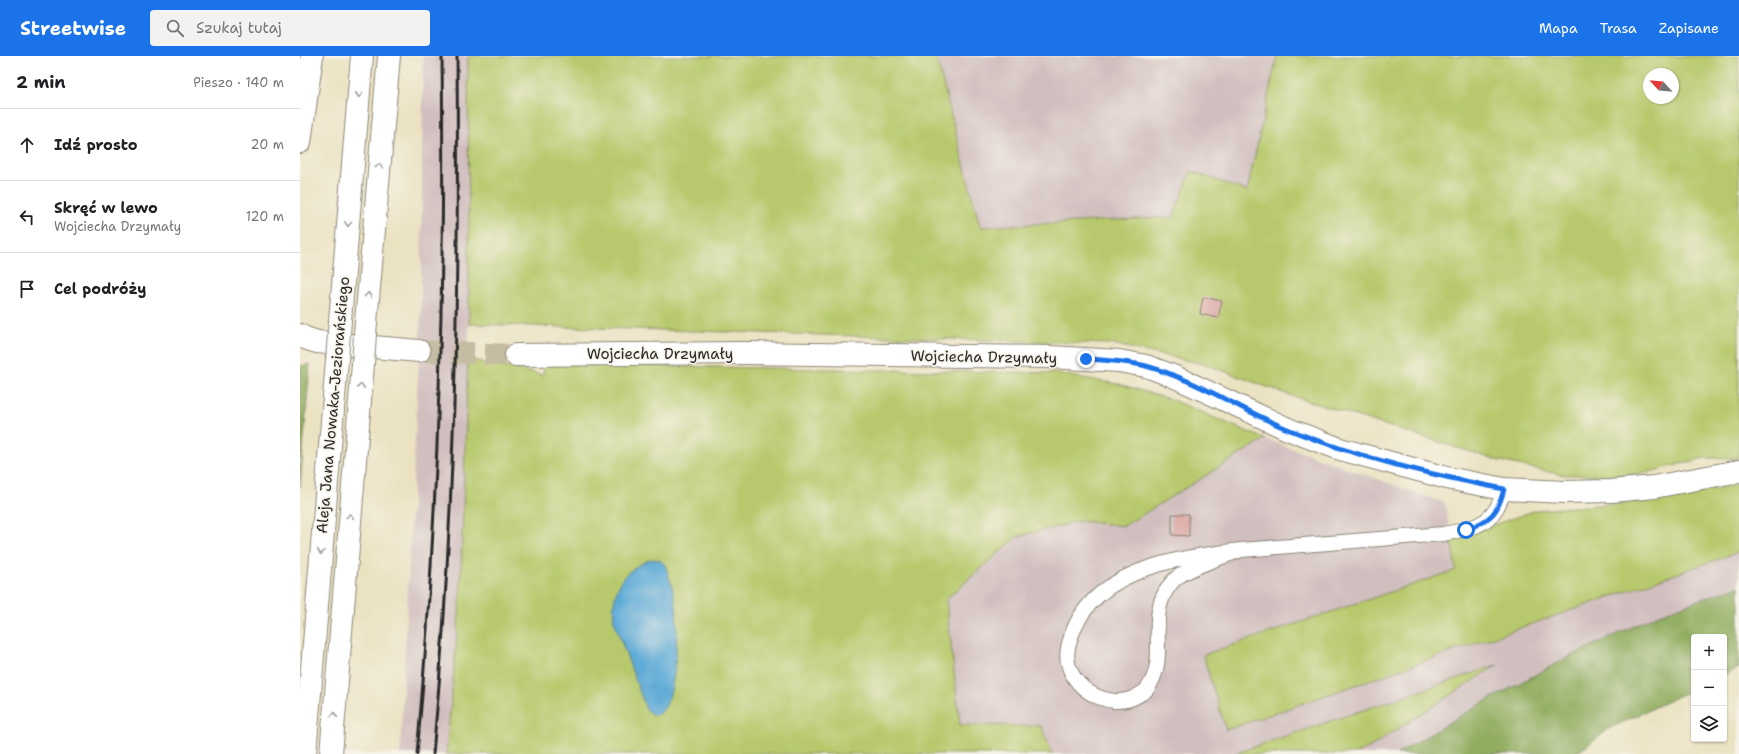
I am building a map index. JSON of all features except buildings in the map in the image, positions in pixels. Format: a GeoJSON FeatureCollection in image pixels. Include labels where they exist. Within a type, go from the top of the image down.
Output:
{"type":"FeatureCollection","features":[{"type":"Feature","properties":{"kind":"street"},"geometry":{"type":"LineString","coordinates":[[300,142],[312,56]]}},
{"type":"Feature","properties":{"kind":"street","name":"Aleja Jana Nowaka-Jeziorańskiego"},"geometry":{"type":"LineString","coordinates":[[305,754],[362,56]]}},
{"type":"Feature","properties":{"kind":"street","name":"Aleja Jana Nowaka-Jeziorańskiego"},"geometry":{"type":"LineString","coordinates":[[331,754],[389,56]]}},
{"type":"Feature","properties":{"kind":"street"},"geometry":{"type":"LineString","coordinates":[[300,335],[317,342],[419,351]]}},
{"type":"Feature","properties":{"kind":"street","name":"Wojciecha Drzymały"},"geometry":{"type":"LineString","coordinates":[[516,355],[744,353],[1050,357],[1119,361],[1146,366],[1173,376],[1290,430],[1340,449],[1447,478],[1504,489],[1565,492],[1611,492],[1654,488],[1739,471]]}},
{"type":"Feature","properties":{"kind":"lane"},"geometry":{"type":"LineString","coordinates":[[1241,550],[1199,566],[1174,580],[1160,600],[1157,621],[1158,654],[1155,676],[1146,691],[1130,700],[1114,701],[1098,698],[1081,686],[1070,669],[1068,650],[1073,631],[1084,610],[1097,596],[1114,582],[1173,561],[1208,554],[1241,550],[1443,534],[1466,530],[1482,523],[1494,514],[1501,502],[1504,489]]}},
{"type":"Feature","properties":{"kind":"shaded area"},"geometry":{"type":"Polygon","coordinates":[[[423,56],[469,56],[469,324],[460,603],[446,754],[400,754],[421,313],[423,56]]]}},
{"type":"Feature","properties":{"kind":"shaded area"},"geometry":{"type":"Polygon","coordinates":[[[936,56],[1277,56],[1247,191],[1192,171],[1173,217],[980,227],[936,56]]]}},
{"type":"Feature","properties":{"kind":"shaded area"},"geometry":{"type":"Polygon","coordinates":[[[1265,439],[1445,503],[1456,570],[1203,655],[1226,730],[1739,552],[1739,586],[1659,614],[1567,658],[1477,706],[1397,754],[1355,754],[1370,747],[1495,666],[1233,754],[1053,754],[1041,726],[960,725],[945,599],[1017,537],[1080,521],[1124,526],[1265,439]]]}},
{"type":"Feature","properties":{"kind":"green space"},"geometry":{"type":"Polygon","coordinates":[[[468,56],[936,56],[980,227],[1173,217],[1191,171],[1247,191],[1277,56],[1739,56],[1739,458],[1704,458],[1637,475],[1563,475],[1496,460],[1289,395],[1207,365],[1112,344],[469,324],[468,56]]]}},
{"type":"Feature","properties":{"kind":"green space"},"geometry":{"type":"Polygon","coordinates":[[[468,359],[543,375],[544,364],[1053,373],[1119,384],[1170,399],[1265,439],[1124,526],[1080,521],[1017,537],[946,599],[960,725],[1041,726],[1053,754],[446,754],[460,603],[468,359]],[[676,606],[664,708],[673,670],[676,606]]]}},
{"type":"Feature","properties":{"kind":"green space"},"geometry":{"type":"Polygon","coordinates":[[[310,364],[300,487],[300,366],[310,364]]]}},
{"type":"Feature","properties":{"kind":"green space"},"geometry":{"type":"Polygon","coordinates":[[[1739,484],[1739,552],[1226,730],[1203,655],[1456,570],[1451,540],[1536,510],[1661,500],[1739,484]]]}},
{"type":"Feature","properties":{"kind":"green space"},"geometry":{"type":"Polygon","coordinates":[[[1739,586],[1739,668],[1727,674],[1727,634],[1691,634],[1691,690],[1604,731],[1604,733],[1581,750],[1572,754],[1397,754],[1477,706],[1567,658],[1659,614],[1739,586]]]}},
{"type":"Feature","properties":{"kind":"green space"},"geometry":{"type":"Polygon","coordinates":[[[1497,665],[1370,747],[1355,754],[1233,754],[1497,665]]]}},
{"type":"Feature","properties":{"kind":"water"},"geometry":{"type":"Polygon","coordinates":[[[651,559],[660,560],[665,565],[672,586],[677,617],[676,660],[671,690],[668,701],[663,710],[660,713],[653,715],[646,709],[614,621],[614,600],[620,583],[633,570],[651,559]]]}},
{"type":"Feature","properties":{"kind":"tunnel"},"geometry":{"type":"LineString","coordinates":[[419,351],[516,355]]}},
{"type":"Feature","properties":{"kind":"railway"},"geometry":{"type":"LineString","coordinates":[[417,754],[435,493],[441,318],[443,143],[442,56]]}},
{"type":"Feature","properties":{"kind":"railway"},"geometry":{"type":"LineString","coordinates":[[433,754],[446,580],[454,405],[457,230],[457,56]]}},
{"type":"Feature","properties":{"kind":"route"},"geometry":{"type":"LineString","coordinates":[[1086,359],[1119,361],[1146,366],[1173,376],[1290,430],[1340,449],[1447,478],[1504,489],[1501,502],[1494,514],[1482,523],[1466,530]]}}]}
